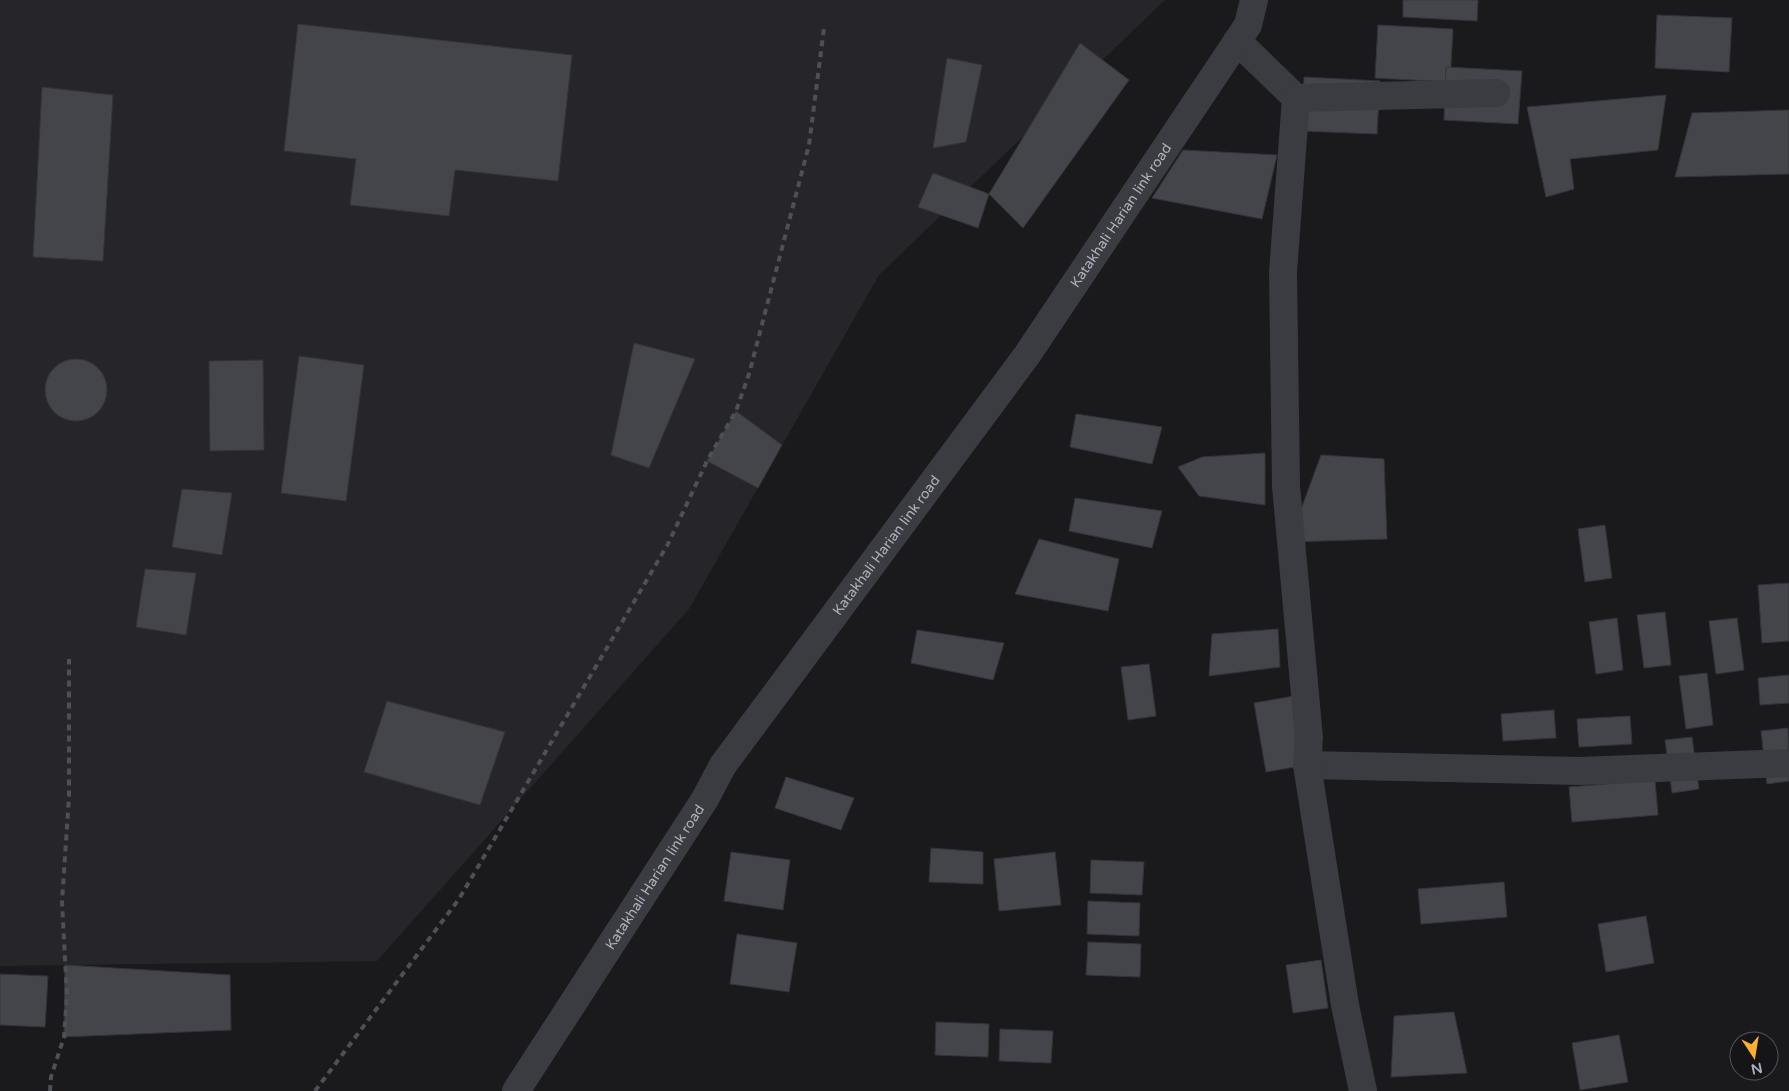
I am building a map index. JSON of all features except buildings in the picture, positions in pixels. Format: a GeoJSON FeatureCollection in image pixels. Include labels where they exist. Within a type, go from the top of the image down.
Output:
{"type":"FeatureCollection","features":[{"type":"Feature","properties":{"kind":"street","name":"Katakhali Harian link road"},"geometry":{"type":"LineString","coordinates":[[516,1091],[705,800],[723,766],[1028,355],[1248,25],[1254,0]]}},
{"type":"Feature","properties":{"kind":"street"},"geometry":{"type":"LineString","coordinates":[[1237,41],[1296,98],[1496,93]]}},
{"type":"Feature","properties":{"kind":"street"},"geometry":{"type":"LineString","coordinates":[[1296,98],[1283,272],[1286,486],[1308,738],[1307,764],[1345,1005],[1363,1091]]}},
{"type":"Feature","properties":{"kind":"street"},"geometry":{"type":"LineString","coordinates":[[1307,764],[1580,771],[1789,763]]}},
{"type":"Feature","properties":{"kind":"shaded area"},"geometry":{"type":"Polygon","coordinates":[[[0,0],[1165,0],[879,275],[689,609],[377,961],[0,966],[0,0]]]}},
{"type":"Feature","properties":{"kind":"railway"},"geometry":{"type":"LineString","coordinates":[[315,1091],[459,899],[668,544],[707,461],[736,411],[749,374],[809,145],[824,28]]}},
{"type":"Feature","properties":{"kind":"railway"},"geometry":{"type":"LineString","coordinates":[[50,1091],[51,1077],[64,1037],[67,996],[62,902],[69,796],[69,659]]}}]}
